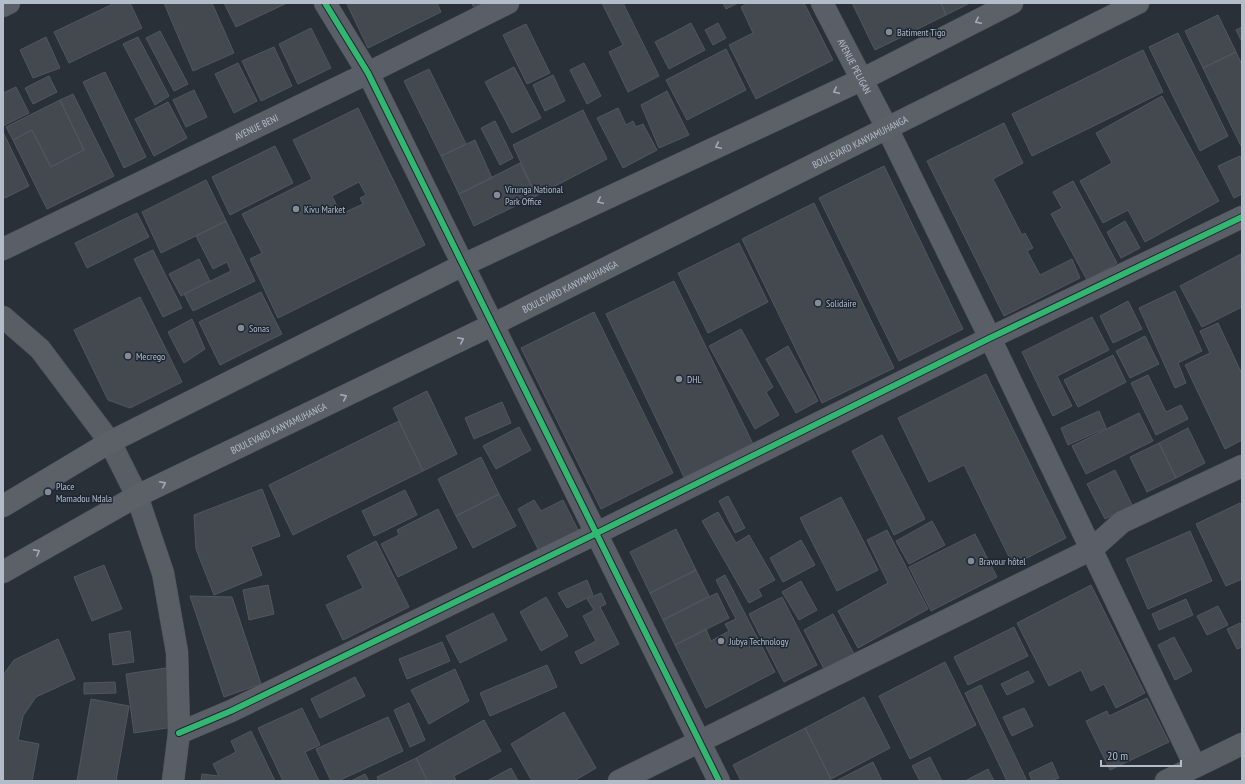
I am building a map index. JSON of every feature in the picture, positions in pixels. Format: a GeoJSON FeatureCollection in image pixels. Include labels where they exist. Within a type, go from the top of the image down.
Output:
{"type":"FeatureCollection","features":[{"type":"Feature","properties":{"kind":"main road"},"geometry":{"type":"LineString","coordinates":[[3,506],[110,442],[462,265],[861,80],[1012,3]]}},
{"type":"Feature","properties":{"kind":"main road","name":"BOULEVARD KANYAMUHANGA"},"geometry":{"type":"LineString","coordinates":[[3,572],[137,496],[492,325],[1138,3]]}},
{"type":"Feature","properties":{"kind":"street"},"geometry":{"type":"LineString","coordinates":[[3,6],[9,3]]}},
{"type":"Feature","properties":{"kind":"street"},"geometry":{"type":"LineString","coordinates":[[325,3],[368,73],[462,265],[720,781]]}},
{"type":"Feature","properties":{"kind":"street","name":"AVENUE BENI"},"geometry":{"type":"LineString","coordinates":[[3,249],[368,73],[508,3]]}},
{"type":"Feature","properties":{"kind":"street","name":"AVENUE PELIGAN"},"geometry":{"type":"LineString","coordinates":[[822,3],[887,128],[990,338],[1195,766]]}},
{"type":"Feature","properties":{"kind":"street"},"geometry":{"type":"LineString","coordinates":[[178,733],[231,711],[597,533],[990,338],[1242,217]]}},
{"type":"Feature","properties":{"kind":"street"},"geometry":{"type":"LineString","coordinates":[[3,317],[40,349],[110,442],[137,496],[163,573],[177,652],[178,733],[173,781]]}},
{"type":"Feature","properties":{"kind":"street"},"geometry":{"type":"LineString","coordinates":[[619,781],[1092,549],[1122,522],[1242,466]]}},
{"type":"Feature","properties":{"kind":"street"},"geometry":{"type":"LineString","coordinates":[[1166,781],[1242,744]]}},
{"type":"Feature","properties":{"kind":"building"},"geometry":{"type":"Polygon","coordinates":[[[115,3],[130,3],[142,28],[69,63],[54,32],[115,3]]]}},
{"type":"Feature","properties":{"kind":"building"},"geometry":{"type":"Polygon","coordinates":[[[164,3],[212,3],[234,53],[193,71],[164,3]]]}},
{"type":"Feature","properties":{"kind":"building"},"geometry":{"type":"Polygon","coordinates":[[[224,3],[287,3],[236,27],[224,3]]]}},
{"type":"Feature","properties":{"kind":"building"},"geometry":{"type":"Polygon","coordinates":[[[437,3],[441,12],[368,48],[347,4],[437,3]]]}},
{"type":"Feature","properties":{"kind":"building"},"geometry":{"type":"Polygon","coordinates":[[[472,3],[486,3],[474,8],[472,3]]]}},
{"type":"Feature","properties":{"kind":"building"},"geometry":{"type":"Polygon","coordinates":[[[602,3],[623,3],[659,76],[628,92],[609,52],[623,45],[602,3]]]}},
{"type":"Feature","properties":{"kind":"building"},"geometry":{"type":"Polygon","coordinates":[[[723,3],[738,3],[726,9],[723,3]]]}},
{"type":"Feature","properties":{"kind":"building"},"geometry":{"type":"Polygon","coordinates":[[[748,3],[804,3],[833,60],[756,99],[729,45],[753,33],[741,7],[748,3]]]}},
{"type":"Feature","properties":{"kind":"building","name":"Batiment Tigo"},"geometry":{"type":"Polygon","coordinates":[[[852,3],[941,3],[946,15],[875,50],[852,3]]]}},
{"type":"Feature","properties":{"kind":"building"},"geometry":{"type":"Polygon","coordinates":[[[941,3],[970,3],[946,15],[941,3]]]}},
{"type":"Feature","properties":{"kind":"building"},"geometry":{"type":"Polygon","coordinates":[[[1218,15],[1236,52],[1203,68],[1185,31],[1218,15]]]}},
{"type":"Feature","properties":{"kind":"building"},"geometry":{"type":"Polygon","coordinates":[[[691,23],[705,50],[669,69],[655,42],[691,23]]]}},
{"type":"Feature","properties":{"kind":"building"},"geometry":{"type":"Polygon","coordinates":[[[718,23],[726,38],[713,45],[705,30],[718,23]]]}},
{"type":"Feature","properties":{"kind":"building"},"geometry":{"type":"Polygon","coordinates":[[[526,24],[550,73],[527,84],[503,35],[526,24]]]}},
{"type":"Feature","properties":{"kind":"building"},"geometry":{"type":"Polygon","coordinates":[[[1242,27],[1242,42],[1236,30],[1242,27]]]}},
{"type":"Feature","properties":{"kind":"building"},"geometry":{"type":"Polygon","coordinates":[[[311,28],[331,68],[298,84],[279,44],[311,28]]]}},
{"type":"Feature","properties":{"kind":"building"},"geometry":{"type":"Polygon","coordinates":[[[160,31],[188,84],[174,91],[146,38],[160,31]]]}},
{"type":"Feature","properties":{"kind":"building"},"geometry":{"type":"Polygon","coordinates":[[[1178,33],[1228,136],[1200,151],[1149,47],[1178,33]]]}},
{"type":"Feature","properties":{"kind":"building"},"geometry":{"type":"Polygon","coordinates":[[[46,37],[60,68],[33,78],[20,50],[46,37]]]}},
{"type":"Feature","properties":{"kind":"building"},"geometry":{"type":"Polygon","coordinates":[[[138,37],[169,96],[155,105],[123,44],[138,37]]]}},
{"type":"Feature","properties":{"kind":"building"},"geometry":{"type":"Polygon","coordinates":[[[274,47],[292,86],[261,101],[242,61],[274,47]]]}},
{"type":"Feature","properties":{"kind":"building"},"geometry":{"type":"Polygon","coordinates":[[[726,49],[746,90],[687,120],[666,80],[726,49]]]}},
{"type":"Feature","properties":{"kind":"building"},"geometry":{"type":"Polygon","coordinates":[[[1143,50],[1163,92],[1032,156],[1012,114],[1143,50]]]}},
{"type":"Feature","properties":{"kind":"building"},"geometry":{"type":"Polygon","coordinates":[[[1236,52],[1242,65],[1242,148],[1203,68],[1236,52]]]}},
{"type":"Feature","properties":{"kind":"building"},"geometry":{"type":"Polygon","coordinates":[[[238,63],[257,101],[234,113],[215,74],[238,63]]]}},
{"type":"Feature","properties":{"kind":"building"},"geometry":{"type":"Polygon","coordinates":[[[584,63],[601,96],[587,104],[570,70],[584,63]]]}},
{"type":"Feature","properties":{"kind":"building"},"geometry":{"type":"Polygon","coordinates":[[[514,67],[541,118],[512,133],[485,82],[514,67]]]}},
{"type":"Feature","properties":{"kind":"building"},"geometry":{"type":"Polygon","coordinates":[[[429,69],[466,144],[441,156],[404,81],[429,69]]]}},
{"type":"Feature","properties":{"kind":"building"},"geometry":{"type":"Polygon","coordinates":[[[105,72],[146,157],[124,168],[83,82],[105,72]]]}},
{"type":"Feature","properties":{"kind":"building"},"geometry":{"type":"Polygon","coordinates":[[[553,75],[565,101],[545,111],[533,85],[553,75]]]}},
{"type":"Feature","properties":{"kind":"building"},"geometry":{"type":"Polygon","coordinates":[[[49,76],[57,92],[33,104],[25,88],[49,76]]]}},
{"type":"Feature","properties":{"kind":"building"},"geometry":{"type":"Polygon","coordinates":[[[16,87],[29,113],[3,126],[3,93],[16,87]]]}},
{"type":"Feature","properties":{"kind":"building"},"geometry":{"type":"Polygon","coordinates":[[[194,90],[207,117],[186,127],[173,100],[194,90]]]}},
{"type":"Feature","properties":{"kind":"building"},"geometry":{"type":"Polygon","coordinates":[[[667,91],[689,135],[659,148],[641,105],[667,91]]]}},
{"type":"Feature","properties":{"kind":"building"},"geometry":{"type":"Polygon","coordinates":[[[73,94],[114,176],[47,209],[13,140],[32,130],[51,167],[84,150],[60,100],[73,94]]]}},
{"type":"Feature","properties":{"kind":"building"},"geometry":{"type":"Polygon","coordinates":[[[1162,96],[1219,201],[1145,242],[1128,210],[1103,223],[1080,181],[1112,163],[1096,133],[1162,96]]]}},
{"type":"Feature","properties":{"kind":"building"},"geometry":{"type":"Polygon","coordinates":[[[60,100],[84,150],[51,167],[32,130],[13,140],[6,127],[60,100]]]}},
{"type":"Feature","properties":{"kind":"building"},"geometry":{"type":"Polygon","coordinates":[[[168,102],[187,138],[154,156],[135,119],[168,102]]]}},
{"type":"Feature","properties":{"kind":"building","name":"Kivu Market"},"geometry":{"type":"Polygon","coordinates":[[[358,108],[425,245],[278,318],[250,259],[262,253],[242,214],[312,179],[293,140],[358,108]],[[359,182],[332,196],[341,214],[363,204],[360,198],[366,195],[359,182]]]}},
{"type":"Feature","properties":{"kind":"building"},"geometry":{"type":"Polygon","coordinates":[[[618,108],[626,125],[633,121],[636,127],[643,124],[657,150],[623,168],[597,118],[618,108]]]}},
{"type":"Feature","properties":{"kind":"building"},"geometry":{"type":"Polygon","coordinates":[[[583,110],[607,159],[536,196],[513,145],[583,110]]]}},
{"type":"Feature","properties":{"kind":"building"},"geometry":{"type":"Polygon","coordinates":[[[495,121],[513,158],[500,165],[481,128],[495,121]]]}},
{"type":"Feature","properties":{"kind":"building"},"geometry":{"type":"Polygon","coordinates":[[[1004,123],[1023,163],[993,179],[1022,235],[1025,233],[1033,248],[1027,251],[1040,275],[1072,259],[1080,278],[1004,316],[927,161],[1004,123]]]}},
{"type":"Feature","properties":{"kind":"building"},"geometry":{"type":"Polygon","coordinates":[[[3,132],[29,186],[5,198],[3,193],[3,132]]]}},
{"type":"Feature","properties":{"kind":"building"},"geometry":{"type":"Polygon","coordinates":[[[475,140],[492,178],[459,194],[441,156],[475,140]]]}},
{"type":"Feature","properties":{"kind":"building"},"geometry":{"type":"Polygon","coordinates":[[[275,146],[293,183],[230,215],[212,177],[275,146]]]}},
{"type":"Feature","properties":{"kind":"building"},"geometry":{"type":"Polygon","coordinates":[[[1240,156],[1242,161],[1242,194],[1234,198],[1218,166],[1240,156]]]}},
{"type":"Feature","properties":{"kind":"building","name":"Virunga National Park Office"},"geometry":{"type":"Polygon","coordinates":[[[520,163],[536,196],[474,226],[459,194],[520,163]]]}},
{"type":"Feature","properties":{"kind":"building"},"geometry":{"type":"Polygon","coordinates":[[[884,166],[963,329],[899,361],[819,198],[884,166]]]}},
{"type":"Feature","properties":{"kind":"building"},"geometry":{"type":"Polygon","coordinates":[[[206,180],[226,221],[161,253],[142,212],[206,180]]]}},
{"type":"Feature","properties":{"kind":"building"},"geometry":{"type":"Polygon","coordinates":[[[1073,181],[1117,263],[1087,280],[1051,214],[1062,208],[1053,192],[1073,181]]]}},
{"type":"Feature","properties":{"kind":"building","name":"Solidaire"},"geometry":{"type":"Polygon","coordinates":[[[814,203],[894,368],[822,403],[742,239],[814,203]]]}},
{"type":"Feature","properties":{"kind":"building"},"geometry":{"type":"Polygon","coordinates":[[[137,213],[149,237],[87,268],[75,243],[137,213]]]}},
{"type":"Feature","properties":{"kind":"building"},"geometry":{"type":"Polygon","coordinates":[[[226,221],[255,281],[193,311],[184,294],[231,271],[227,262],[213,269],[196,236],[226,221]]]}},
{"type":"Feature","properties":{"kind":"building"},"geometry":{"type":"Polygon","coordinates":[[[1125,221],[1140,248],[1121,258],[1107,232],[1125,221]]]}},
{"type":"Feature","properties":{"kind":"building"},"geometry":{"type":"Polygon","coordinates":[[[739,243],[768,302],[708,333],[678,273],[739,243]]]}},
{"type":"Feature","properties":{"kind":"building"},"geometry":{"type":"Polygon","coordinates":[[[153,250],[182,308],[163,317],[134,259],[153,250]]]}},
{"type":"Feature","properties":{"kind":"building"},"geometry":{"type":"Polygon","coordinates":[[[1241,254],[1242,307],[1202,327],[1180,286],[1241,254]]]}},
{"type":"Feature","properties":{"kind":"building"},"geometry":{"type":"Polygon","coordinates":[[[199,259],[210,281],[181,296],[169,274],[199,259]]]}},
{"type":"Feature","properties":{"kind":"building","name":"DHL"},"geometry":{"type":"Polygon","coordinates":[[[674,281],[753,444],[684,477],[606,314],[674,281]]]}},
{"type":"Feature","properties":{"kind":"building"},"geometry":{"type":"Polygon","coordinates":[[[1175,291],[1202,351],[1178,363],[1186,383],[1175,388],[1139,308],[1175,291]]]}},
{"type":"Feature","properties":{"kind":"building","name":"Sonas"},"geometry":{"type":"Polygon","coordinates":[[[261,292],[282,334],[220,365],[199,322],[261,292]]]}},
{"type":"Feature","properties":{"kind":"building","name":"Mecrego"},"geometry":{"type":"Polygon","coordinates":[[[140,297],[182,382],[130,408],[108,400],[74,330],[140,297]]]}},
{"type":"Feature","properties":{"kind":"building"},"geometry":{"type":"Polygon","coordinates":[[[1128,301],[1142,329],[1113,343],[1100,316],[1128,301]]]}},
{"type":"Feature","properties":{"kind":"building"},"geometry":{"type":"Polygon","coordinates":[[[594,312],[673,473],[601,509],[521,348],[594,312]]]}},
{"type":"Feature","properties":{"kind":"building"},"geometry":{"type":"Polygon","coordinates":[[[1092,317],[1109,350],[1057,376],[1072,406],[1053,416],[1022,352],[1092,317]]]}},
{"type":"Feature","properties":{"kind":"building"},"geometry":{"type":"Polygon","coordinates":[[[192,319],[205,349],[184,363],[168,332],[192,319]]]}},
{"type":"Feature","properties":{"kind":"building"},"geometry":{"type":"Polygon","coordinates":[[[1218,323],[1242,374],[1242,440],[1225,449],[1185,365],[1210,353],[1200,331],[1218,323]]]}},
{"type":"Feature","properties":{"kind":"building"},"geometry":{"type":"Polygon","coordinates":[[[741,329],[773,387],[766,392],[779,415],[755,429],[709,346],[741,329]]]}},
{"type":"Feature","properties":{"kind":"building"},"geometry":{"type":"Polygon","coordinates":[[[1145,336],[1159,364],[1130,378],[1116,351],[1145,336]]]}},
{"type":"Feature","properties":{"kind":"building"},"geometry":{"type":"Polygon","coordinates":[[[788,346],[818,401],[796,413],[766,359],[788,346]]]}},
{"type":"Feature","properties":{"kind":"building"},"geometry":{"type":"Polygon","coordinates":[[[1113,355],[1126,382],[1078,407],[1064,380],[1113,355]]]}},
{"type":"Feature","properties":{"kind":"building"},"geometry":{"type":"Polygon","coordinates":[[[986,374],[1066,538],[1013,565],[964,465],[929,482],[898,418],[986,374]]]}},
{"type":"Feature","properties":{"kind":"building"},"geometry":{"type":"Polygon","coordinates":[[[1148,375],[1166,412],[1181,405],[1188,419],[1156,435],[1131,383],[1148,375]]]}},
{"type":"Feature","properties":{"kind":"building"},"geometry":{"type":"Polygon","coordinates":[[[427,391],[457,454],[423,471],[393,408],[427,391]]]}},
{"type":"Feature","properties":{"kind":"building"},"geometry":{"type":"Polygon","coordinates":[[[502,402],[511,423],[474,439],[465,418],[502,402]]]}},
{"type":"Feature","properties":{"kind":"building"},"geometry":{"type":"Polygon","coordinates":[[[1099,411],[1106,428],[1068,445],[1061,428],[1099,411]]]}},
{"type":"Feature","properties":{"kind":"building"},"geometry":{"type":"Polygon","coordinates":[[[1139,413],[1153,441],[1086,474],[1072,446],[1139,413]]]}},
{"type":"Feature","properties":{"kind":"building"},"geometry":{"type":"Polygon","coordinates":[[[399,421],[423,471],[293,535],[269,485],[399,421]]]}},
{"type":"Feature","properties":{"kind":"building"},"geometry":{"type":"Polygon","coordinates":[[[519,427],[531,450],[496,469],[483,446],[519,427]]]}},
{"type":"Feature","properties":{"kind":"building"},"geometry":{"type":"Polygon","coordinates":[[[1188,428],[1205,463],[1176,478],[1159,443],[1188,428]]]}},
{"type":"Feature","properties":{"kind":"building"},"geometry":{"type":"Polygon","coordinates":[[[882,435],[925,519],[894,535],[852,451],[882,435]]]}},
{"type":"Feature","properties":{"kind":"building"},"geometry":{"type":"Polygon","coordinates":[[[1159,443],[1176,478],[1147,492],[1130,457],[1159,443]]]}},
{"type":"Feature","properties":{"kind":"building"},"geometry":{"type":"Polygon","coordinates":[[[481,457],[499,494],[456,516],[438,479],[481,457]]]}},
{"type":"Feature","properties":{"kind":"building"},"geometry":{"type":"Polygon","coordinates":[[[1115,470],[1132,505],[1105,519],[1087,484],[1115,470]]]}},
{"type":"Feature","properties":{"kind":"building"},"geometry":{"type":"Polygon","coordinates":[[[262,489],[280,536],[251,547],[262,575],[214,595],[196,549],[194,515],[262,489]]]}},
{"type":"Feature","properties":{"kind":"building"},"geometry":{"type":"Polygon","coordinates":[[[405,490],[417,515],[374,536],[362,511],[405,490]]]}},
{"type":"Feature","properties":{"kind":"building"},"geometry":{"type":"Polygon","coordinates":[[[499,494],[516,526],[473,548],[456,516],[499,494]]]}},
{"type":"Feature","properties":{"kind":"building"},"geometry":{"type":"Polygon","coordinates":[[[728,496],[745,528],[735,533],[719,501],[728,496]]]}},
{"type":"Feature","properties":{"kind":"building"},"geometry":{"type":"Polygon","coordinates":[[[841,497],[878,570],[837,591],[800,518],[841,497]]]}},
{"type":"Feature","properties":{"kind":"building"},"geometry":{"type":"Polygon","coordinates":[[[534,500],[541,511],[563,500],[580,534],[540,553],[518,509],[534,500]]]}},
{"type":"Feature","properties":{"kind":"building"},"geometry":{"type":"Polygon","coordinates":[[[1240,503],[1242,507],[1242,579],[1226,586],[1196,524],[1240,503]]]}},
{"type":"Feature","properties":{"kind":"building"},"geometry":{"type":"Polygon","coordinates":[[[438,509],[457,548],[398,577],[381,544],[399,535],[397,530],[438,509]]]}},
{"type":"Feature","properties":{"kind":"building"},"geometry":{"type":"Polygon","coordinates":[[[718,512],[736,543],[749,535],[775,580],[758,589],[762,596],[749,603],[702,521],[718,512]]]}},
{"type":"Feature","properties":{"kind":"building"},"geometry":{"type":"Polygon","coordinates":[[[932,521],[945,545],[909,564],[896,541],[932,521]]]}},
{"type":"Feature","properties":{"kind":"building"},"geometry":{"type":"Polygon","coordinates":[[[676,529],[696,570],[650,593],[630,552],[676,529]]]}},
{"type":"Feature","properties":{"kind":"building"},"geometry":{"type":"Polygon","coordinates":[[[887,530],[928,609],[858,648],[838,611],[888,583],[867,540],[887,530]]]}},
{"type":"Feature","properties":{"kind":"building"},"geometry":{"type":"Polygon","coordinates":[[[1190,531],[1212,581],[1148,609],[1126,559],[1190,531]]]}},
{"type":"Feature","properties":{"kind":"building"},"geometry":{"type":"Polygon","coordinates":[[[975,534],[997,577],[931,611],[909,567],[975,534]]]}},
{"type":"Feature","properties":{"kind":"building"},"geometry":{"type":"Polygon","coordinates":[[[801,540],[815,565],[783,582],[770,558],[801,540]]]}},
{"type":"Feature","properties":{"kind":"building"},"geometry":{"type":"Polygon","coordinates":[[[376,541],[409,607],[343,640],[326,605],[363,588],[347,556],[376,541]]]}},
{"type":"Feature","properties":{"kind":"building"},"geometry":{"type":"Polygon","coordinates":[[[104,565],[122,609],[92,621],[74,577],[104,565]]]}},
{"type":"Feature","properties":{"kind":"building"},"geometry":{"type":"Polygon","coordinates":[[[696,570],[709,596],[663,620],[650,593],[696,570]]]}},
{"type":"Feature","properties":{"kind":"building","name":"Jubya Technology"},"geometry":{"type":"Polygon","coordinates":[[[725,575],[775,672],[706,708],[675,645],[706,629],[711,641],[729,631],[725,624],[736,619],[716,580],[725,575]]]}},
{"type":"Feature","properties":{"kind":"building"},"geometry":{"type":"Polygon","coordinates":[[[587,580],[593,595],[567,608],[558,593],[587,580]]]}},
{"type":"Feature","properties":{"kind":"building"},"geometry":{"type":"Polygon","coordinates":[[[801,581],[817,610],[799,620],[782,592],[801,581]]]}},
{"type":"Feature","properties":{"kind":"building"},"geometry":{"type":"Polygon","coordinates":[[[268,585],[274,614],[249,620],[243,590],[268,585]]]}},
{"type":"Feature","properties":{"kind":"building"},"geometry":{"type":"Polygon","coordinates":[[[1091,585],[1145,693],[1116,708],[1104,684],[1091,691],[1081,670],[1049,686],[1017,623],[1091,585]]]}},
{"type":"Feature","properties":{"kind":"building"},"geometry":{"type":"Polygon","coordinates":[[[601,593],[606,604],[600,607],[619,644],[581,664],[575,652],[596,641],[583,616],[594,610],[587,599],[601,593]]]}},
{"type":"Feature","properties":{"kind":"building"},"geometry":{"type":"Polygon","coordinates":[[[717,593],[729,618],[675,645],[663,620],[717,593]]]}},
{"type":"Feature","properties":{"kind":"building"},"geometry":{"type":"Polygon","coordinates":[[[190,596],[232,597],[261,684],[224,697],[190,596]]]}},
{"type":"Feature","properties":{"kind":"building"},"geometry":{"type":"Polygon","coordinates":[[[546,597],[568,636],[541,651],[520,612],[546,597]]]}},
{"type":"Feature","properties":{"kind":"building"},"geometry":{"type":"Polygon","coordinates":[[[782,597],[817,665],[784,682],[749,614],[782,597]]]}},
{"type":"Feature","properties":{"kind":"building"},"geometry":{"type":"Polygon","coordinates":[[[1186,599],[1193,615],[1159,630],[1152,614],[1186,599]]]}},
{"type":"Feature","properties":{"kind":"building"},"geometry":{"type":"Polygon","coordinates":[[[1218,606],[1228,625],[1207,635],[1197,616],[1218,606]]]}},
{"type":"Feature","properties":{"kind":"building"},"geometry":{"type":"Polygon","coordinates":[[[493,613],[507,640],[460,663],[446,636],[493,613]]]}},
{"type":"Feature","properties":{"kind":"building"},"geometry":{"type":"Polygon","coordinates":[[[833,614],[854,654],[824,669],[804,630],[833,614]]]}},
{"type":"Feature","properties":{"kind":"building"},"geometry":{"type":"Polygon","coordinates":[[[1240,623],[1242,627],[1242,647],[1237,649],[1227,629],[1240,623]]]}},
{"type":"Feature","properties":{"kind":"building"},"geometry":{"type":"Polygon","coordinates":[[[1014,627],[1028,656],[968,685],[954,657],[1014,627]]]}},
{"type":"Feature","properties":{"kind":"building"},"geometry":{"type":"Polygon","coordinates":[[[130,631],[134,662],[113,665],[109,634],[130,631]]]}},
{"type":"Feature","properties":{"kind":"building"},"geometry":{"type":"Polygon","coordinates":[[[1174,637],[1192,671],[1175,680],[1158,645],[1174,637]]]}},
{"type":"Feature","properties":{"kind":"building"},"geometry":{"type":"Polygon","coordinates":[[[58,639],[75,679],[36,697],[23,716],[18,740],[39,744],[32,781],[3,781],[3,675],[14,660],[58,639]]]}},
{"type":"Feature","properties":{"kind":"building"},"geometry":{"type":"Polygon","coordinates":[[[442,642],[450,661],[407,679],[399,659],[442,642]]]}},
{"type":"Feature","properties":{"kind":"building"},"geometry":{"type":"Polygon","coordinates":[[[945,662],[976,725],[910,759],[879,696],[945,662]]]}},
{"type":"Feature","properties":{"kind":"building"},"geometry":{"type":"Polygon","coordinates":[[[547,665],[557,687],[490,716],[480,693],[547,665]]]}},
{"type":"Feature","properties":{"kind":"building"},"geometry":{"type":"Polygon","coordinates":[[[166,668],[174,727],[134,733],[126,674],[166,668]]]}},
{"type":"Feature","properties":{"kind":"building"},"geometry":{"type":"Polygon","coordinates":[[[455,669],[469,701],[429,724],[411,690],[455,669]]]}},
{"type":"Feature","properties":{"kind":"building"},"geometry":{"type":"Polygon","coordinates":[[[1028,671],[1034,682],[1007,695],[1001,684],[1028,671]]]}},
{"type":"Feature","properties":{"kind":"building"},"geometry":{"type":"Polygon","coordinates":[[[355,677],[365,696],[320,718],[311,699],[355,677]]]}},
{"type":"Feature","properties":{"kind":"building"},"geometry":{"type":"Polygon","coordinates":[[[115,682],[116,693],[84,694],[84,683],[115,682]]]}},
{"type":"Feature","properties":{"kind":"building"},"geometry":{"type":"Polygon","coordinates":[[[981,685],[1027,781],[1007,781],[965,693],[981,685]]]}},
{"type":"Feature","properties":{"kind":"building"},"geometry":{"type":"Polygon","coordinates":[[[864,697],[890,748],[831,779],[805,728],[864,697]]]}},
{"type":"Feature","properties":{"kind":"building"},"geometry":{"type":"Polygon","coordinates":[[[1147,698],[1169,742],[1110,770],[1086,721],[1107,711],[1109,716],[1147,698]]]}},
{"type":"Feature","properties":{"kind":"building"},"geometry":{"type":"Polygon","coordinates":[[[91,699],[129,706],[116,781],[77,781],[91,699]]]}},
{"type":"Feature","properties":{"kind":"building"},"geometry":{"type":"Polygon","coordinates":[[[409,703],[425,740],[410,747],[394,710],[409,703]]]}},
{"type":"Feature","properties":{"kind":"building"},"geometry":{"type":"Polygon","coordinates":[[[302,708],[320,745],[305,752],[319,781],[283,781],[258,728],[302,708]]]}},
{"type":"Feature","properties":{"kind":"building"},"geometry":{"type":"Polygon","coordinates":[[[1024,708],[1033,726],[1012,736],[1003,717],[1024,708]]]}},
{"type":"Feature","properties":{"kind":"building"},"geometry":{"type":"Polygon","coordinates":[[[564,712],[596,768],[574,781],[532,781],[511,744],[564,712]]]}},
{"type":"Feature","properties":{"kind":"building"},"geometry":{"type":"Polygon","coordinates":[[[388,717],[403,751],[338,781],[331,781],[316,749],[388,717]]]}},
{"type":"Feature","properties":{"kind":"building"},"geometry":{"type":"Polygon","coordinates":[[[484,720],[501,751],[454,776],[456,781],[428,781],[416,758],[484,720]]]}},
{"type":"Feature","properties":{"kind":"building"},"geometry":{"type":"Polygon","coordinates":[[[805,728],[831,779],[828,781],[741,781],[733,765],[805,728]]]}},
{"type":"Feature","properties":{"kind":"building"},"geometry":{"type":"Polygon","coordinates":[[[251,731],[275,781],[201,781],[202,774],[219,776],[213,764],[236,752],[231,741],[251,731]]]}},
{"type":"Feature","properties":{"kind":"building"},"geometry":{"type":"Polygon","coordinates":[[[930,757],[942,781],[920,781],[912,766],[930,757]]]}},
{"type":"Feature","properties":{"kind":"building"},"geometry":{"type":"Polygon","coordinates":[[[416,758],[427,781],[379,781],[377,777],[416,758]]]}},
{"type":"Feature","properties":{"kind":"building"},"geometry":{"type":"Polygon","coordinates":[[[873,762],[882,781],[836,781],[873,762]]]}},
{"type":"Feature","properties":{"kind":"building"},"geometry":{"type":"Polygon","coordinates":[[[1052,762],[1059,778],[1051,781],[1032,781],[1029,773],[1052,762]]]}},
{"type":"Feature","properties":{"kind":"building"},"geometry":{"type":"Polygon","coordinates":[[[511,768],[518,781],[487,781],[511,768]]]}},
{"type":"Feature","properties":{"kind":"building"},"geometry":{"type":"Polygon","coordinates":[[[988,769],[994,781],[965,781],[988,769]]]}},
{"type":"Feature","properties":{"kind":"building"},"geometry":{"type":"Polygon","coordinates":[[[365,774],[369,781],[351,781],[365,774]]]}},
{"type":"Feature","properties":{"kind":"cycle path"},"geometry":{"type":"LineString","coordinates":[[325,3],[368,73],[719,781]]}},
{"type":"Feature","properties":{"kind":"cycle path"},"geometry":{"type":"LineString","coordinates":[[179,733],[231,711],[597,533],[990,338],[1242,217]]}},
{"type":"Feature","properties":{"kind":"place","name":"Batiment Tigo"},"geometry":{"type":"Point","coordinates":[889,32]}},
{"type":"Feature","properties":{"kind":"place","name":"Virunga National Park Office"},"geometry":{"type":"Point","coordinates":[497,195]}},
{"type":"Feature","properties":{"kind":"place","name":"Kivu Market"},"geometry":{"type":"Point","coordinates":[296,209]}},
{"type":"Feature","properties":{"kind":"place","name":"Solidaire"},"geometry":{"type":"Point","coordinates":[818,303]}},
{"type":"Feature","properties":{"kind":"place","name":"Sonas"},"geometry":{"type":"Point","coordinates":[241,328]}},
{"type":"Feature","properties":{"kind":"place","name":"Mecrego"},"geometry":{"type":"Point","coordinates":[128,356]}},
{"type":"Feature","properties":{"kind":"place","name":"DHL"},"geometry":{"type":"Point","coordinates":[679,379]}},
{"type":"Feature","properties":{"kind":"place","name":"Place Mamadou Ndala"},"geometry":{"type":"Point","coordinates":[48,492]}},
{"type":"Feature","properties":{"kind":"place","name":"Bravour hôtel"},"geometry":{"type":"Point","coordinates":[971,561]}},
{"type":"Feature","properties":{"kind":"place","name":"Jubya Technology"},"geometry":{"type":"Point","coordinates":[721,641]}}]}
